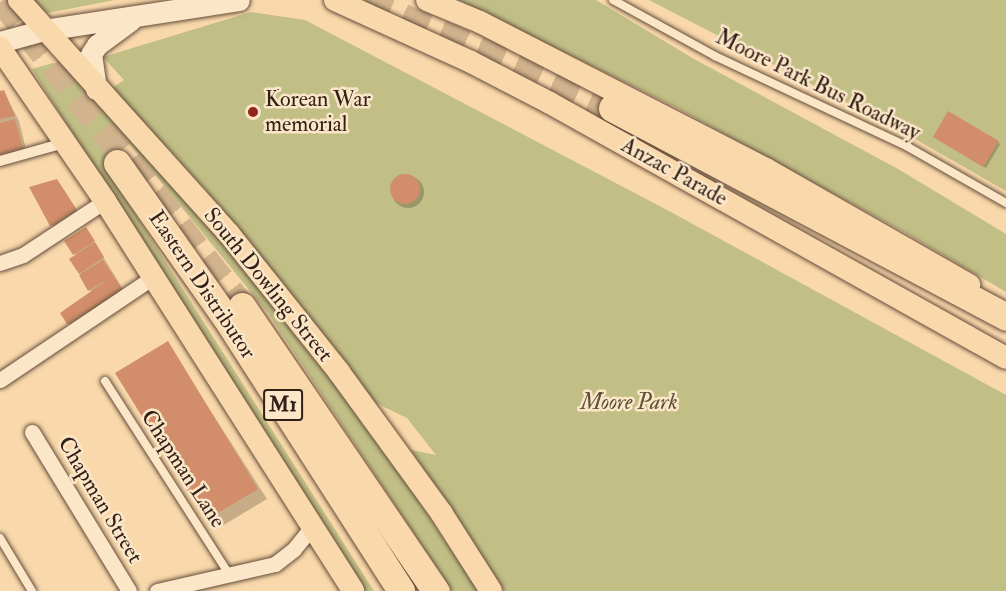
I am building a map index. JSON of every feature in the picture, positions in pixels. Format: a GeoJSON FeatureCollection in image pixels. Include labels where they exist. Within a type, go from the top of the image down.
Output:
{"type":"FeatureCollection","features":[{"type":"Feature","properties":{"kind":"highway"},"geometry":{"type":"LineString","coordinates":[[612,108],[1006,317]]}},
{"type":"Feature","properties":{"kind":"highway","name":"Eastern Distributor"},"geometry":{"type":"LineString","coordinates":[[117,164],[226,318],[401,591]]}},
{"type":"Feature","properties":{"kind":"highway","name":"Eastern Distributor"},"geometry":{"type":"LineString","coordinates":[[242,306],[436,591]]}},
{"type":"Feature","properties":{"kind":"main road","name":"South Dowling Street"},"geometry":{"type":"LineString","coordinates":[[19,0],[229,234],[331,363],[442,514],[491,591]]}},
{"type":"Feature","properties":{"kind":"main road"},"geometry":{"type":"LineString","coordinates":[[0,42],[44,30],[238,0]]}},
{"type":"Feature","properties":{"kind":"main road","name":"Anzac Parade"},"geometry":{"type":"LineString","coordinates":[[335,0],[471,62],[550,103],[1006,358]]}},
{"type":"Feature","properties":{"kind":"main road","name":"Anzac Parade"},"geometry":{"type":"LineString","coordinates":[[426,0],[480,22],[766,169],[933,262],[1006,308]]}},
{"type":"Feature","properties":{"kind":"main road"},"geometry":{"type":"LineString","coordinates":[[96,88],[91,54],[111,33],[137,17]]}},
{"type":"Feature","properties":{"kind":"main road"},"geometry":{"type":"LineString","coordinates":[[0,48],[105,201],[353,591]]}},
{"type":"Feature","properties":{"kind":"street"},"geometry":{"type":"LineString","coordinates":[[0,161],[64,143]]}},
{"type":"Feature","properties":{"kind":"street"},"geometry":{"type":"LineString","coordinates":[[0,263],[23,255],[105,201]]}},
{"type":"Feature","properties":{"kind":"street"},"geometry":{"type":"LineString","coordinates":[[0,380],[153,277]]}},
{"type":"Feature","properties":{"kind":"street","name":"Chapman Street"},"geometry":{"type":"LineString","coordinates":[[32,432],[129,591]]}},
{"type":"Feature","properties":{"kind":"street"},"geometry":{"type":"LineString","coordinates":[[157,591],[275,564],[294,549],[312,527]]}},
{"type":"Feature","properties":{"kind":"lane","name":"Moore Park Bus Roadway"},"geometry":{"type":"LineString","coordinates":[[614,0],[715,56],[908,147],[1006,203]]}},
{"type":"Feature","properties":{"kind":"lane","name":"Chapman Lane"},"geometry":{"type":"LineString","coordinates":[[105,381],[230,576]]}},
{"type":"Feature","properties":{"kind":"lane"},"geometry":{"type":"LineString","coordinates":[[0,538],[32,591]]}},
{"type":"Feature","properties":{"kind":"green space"},"geometry":{"type":"Polygon","coordinates":[[[31,0],[115,0],[47,13],[31,0]]]}},
{"type":"Feature","properties":{"kind":"green space"},"geometry":{"type":"Polygon","coordinates":[[[458,0],[596,0],[694,59],[898,169],[1006,234],[1006,292],[904,232],[677,108],[458,0]]]}},
{"type":"Feature","properties":{"kind":"green space"},"geometry":{"type":"Polygon","coordinates":[[[649,0],[1006,0],[1006,191],[896,128],[649,0]]]}},
{"type":"Feature","properties":{"kind":"green space","name":"Moore Park"},"geometry":{"type":"Polygon","coordinates":[[[251,12],[305,20],[669,211],[1006,395],[1006,591],[504,591],[411,450],[436,455],[407,418],[374,402],[205,189],[112,88],[124,80],[103,57],[251,12]]]}},
{"type":"Feature","properties":{"kind":"green space"},"geometry":{"type":"Polygon","coordinates":[[[53,63],[67,68],[243,263],[399,471],[478,591],[452,591],[268,313],[130,144],[103,163],[374,591],[363,591],[32,69],[53,63]]]}},
{"type":"Feature","properties":{"kind":"building"},"geometry":{"type":"Polygon","coordinates":[[[4,90],[15,116],[0,119],[0,91],[4,90]]]}},
{"type":"Feature","properties":{"kind":"building"},"geometry":{"type":"Polygon","coordinates":[[[948,111],[999,141],[983,167],[933,137],[948,111]]]}},
{"type":"Feature","properties":{"kind":"building"},"geometry":{"type":"Polygon","coordinates":[[[15,119],[23,148],[0,154],[0,123],[15,119]]]}},
{"type":"Feature","properties":{"kind":"building"},"geometry":{"type":"Polygon","coordinates":[[[405,174],[415,179],[420,189],[415,199],[405,204],[395,199],[390,189],[395,179],[405,174]]]}},
{"type":"Feature","properties":{"kind":"building"},"geometry":{"type":"Polygon","coordinates":[[[57,179],[77,210],[50,226],[29,187],[57,179]]]}},
{"type":"Feature","properties":{"kind":"building"},"geometry":{"type":"Polygon","coordinates":[[[86,227],[95,241],[73,255],[64,241],[86,227]]]}},
{"type":"Feature","properties":{"kind":"building"},"geometry":{"type":"Polygon","coordinates":[[[95,242],[104,257],[79,274],[69,259],[95,242]]]}},
{"type":"Feature","properties":{"kind":"building"},"geometry":{"type":"Polygon","coordinates":[[[103,260],[122,289],[89,315],[87,312],[67,324],[60,313],[110,278],[88,291],[79,275],[103,260]]]}},
{"type":"Feature","properties":{"kind":"building"},"geometry":{"type":"Polygon","coordinates":[[[168,341],[258,489],[206,520],[115,373],[168,341]]]}},
{"type":"Feature","properties":{"kind":"tunnel"},"geometry":{"type":"LineString","coordinates":[[2,0],[242,306]]}},
{"type":"Feature","properties":{"kind":"tunnel"},"geometry":{"type":"LineString","coordinates":[[365,0],[612,108]]}},
{"type":"Feature","properties":{"kind":"place","name":"Korean War memorial"},"geometry":{"type":"Point","coordinates":[253,112]}}]}
